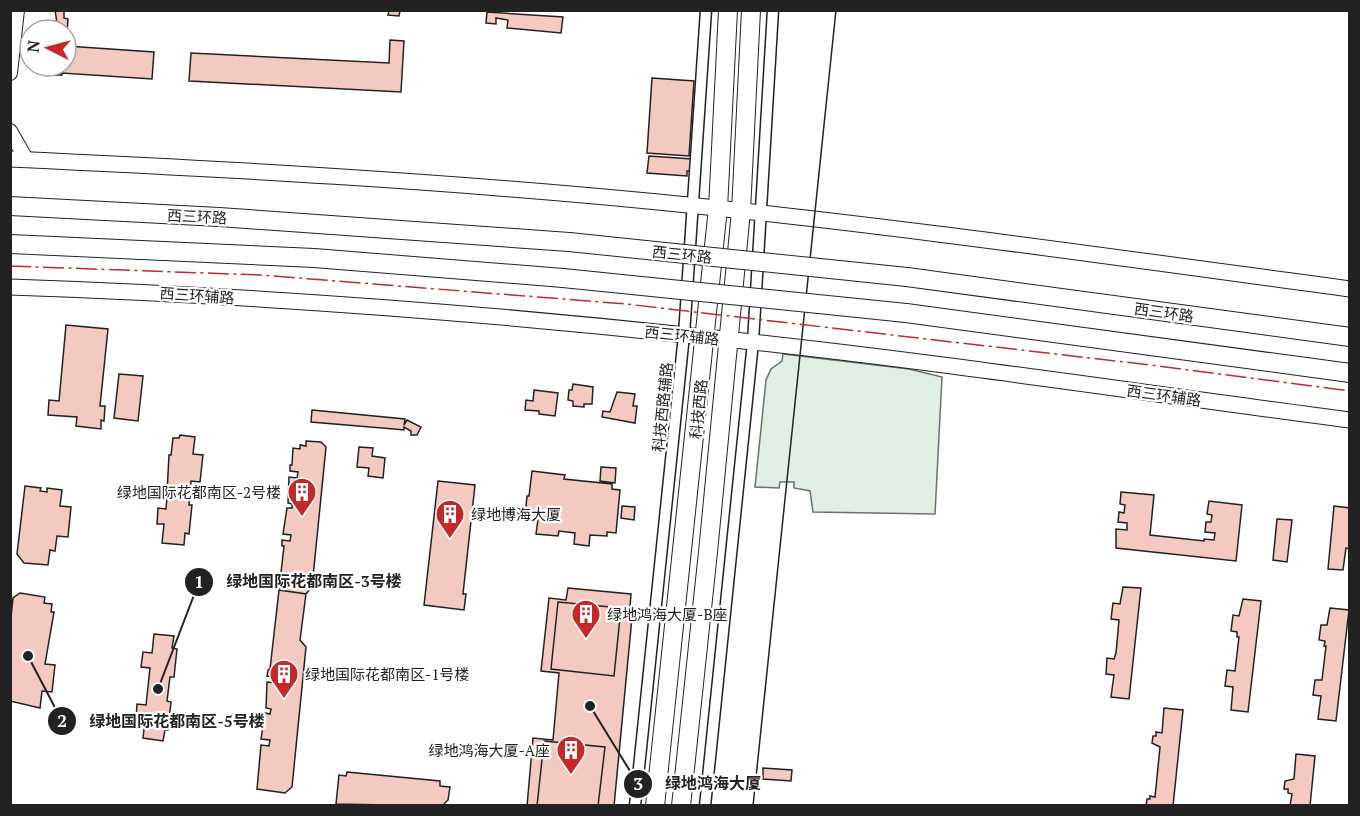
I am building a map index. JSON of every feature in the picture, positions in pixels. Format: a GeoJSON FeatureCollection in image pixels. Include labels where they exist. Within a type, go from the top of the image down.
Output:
{"type":"FeatureCollection","features":[{"type":"Feature","properties":{"kind":"main road","name":"科技西路"},"geometry":{"type":"LineString","coordinates":[[655,806],[718,208],[728,10]]}},
{"type":"Feature","properties":{"kind":"main road","name":"科技西路"},"geometry":{"type":"LineString","coordinates":[[681,806],[730,339],[741,211],[751,10]]}},
{"type":"Feature","properties":{"kind":"main road"},"geometry":{"type":"LineString","coordinates":[[10,159],[306,174],[718,208],[1034,246],[1350,289]]}},
{"type":"Feature","properties":{"kind":"main road","name":"西三环路"},"geometry":{"type":"LineString","coordinates":[[10,207],[219,217],[569,242],[907,277],[1350,337]]}},
{"type":"Feature","properties":{"kind":"main road"},"geometry":{"type":"LineString","coordinates":[[10,244],[314,258],[563,278],[906,313],[1350,373]]}},
{"type":"Feature","properties":{"kind":"main road","name":"西三环辅路"},"geometry":{"type":"LineString","coordinates":[[10,287],[158,292],[400,308],[730,339],[1350,420]]}},
{"type":"Feature","properties":{"kind":"street"},"geometry":{"type":"LineString","coordinates":[[10,73],[17,10]]}},
{"type":"Feature","properties":{"kind":"street","name":"科技西路辅路"},"geometry":{"type":"LineString","coordinates":[[635,806],[684,335],[706,10]]}},
{"type":"Feature","properties":{"kind":"street"},"geometry":{"type":"LineString","coordinates":[[705,806],[753,342],[773,10]]}},
{"type":"Feature","properties":{"kind":"street"},"geometry":{"type":"LineString","coordinates":[[10,131],[26,159]]}},
{"type":"Feature","properties":{"kind":"green space"},"geometry":{"type":"Polygon","coordinates":[[[783,354],[909,369],[942,377],[935,514],[813,512],[810,491],[794,488],[794,482],[780,482],[779,488],[755,487],[766,380],[771,369],[782,361],[783,354]]]}},
{"type":"Feature","properties":{"kind":"building"},"geometry":{"type":"Polygon","coordinates":[[[55,10],[64,10],[64,18],[56,18],[55,10]]]}},
{"type":"Feature","properties":{"kind":"building"},"geometry":{"type":"Polygon","coordinates":[[[389,10],[400,11],[399,16],[388,15],[389,10]]]}},
{"type":"Feature","properties":{"kind":"building"},"geometry":{"type":"Polygon","coordinates":[[[487,12],[563,17],[561,33],[507,28],[508,20],[496,18],[496,24],[486,23],[487,12]]]}},
{"type":"Feature","properties":{"kind":"building"},"geometry":{"type":"Polygon","coordinates":[[[390,40],[404,41],[401,92],[189,81],[191,53],[389,63],[390,40]]]}},
{"type":"Feature","properties":{"kind":"building"},"geometry":{"type":"Polygon","coordinates":[[[78,47],[154,52],[152,79],[78,74],[78,47]]]}},
{"type":"Feature","properties":{"kind":"building"},"geometry":{"type":"Polygon","coordinates":[[[652,78],[694,81],[689,156],[647,153],[652,78]]]}},
{"type":"Feature","properties":{"kind":"building"},"geometry":{"type":"Polygon","coordinates":[[[649,156],[692,159],[691,171],[687,171],[687,176],[647,173],[649,156]]]}},
{"type":"Feature","properties":{"kind":"building"},"geometry":{"type":"Polygon","coordinates":[[[66,325],[108,329],[100,406],[105,406],[101,429],[76,426],[77,417],[48,415],[49,400],[59,401],[66,325]]]}},
{"type":"Feature","properties":{"kind":"building"},"geometry":{"type":"Polygon","coordinates":[[[119,374],[143,376],[138,421],[114,418],[119,374]]]}},
{"type":"Feature","properties":{"kind":"building"},"geometry":{"type":"Polygon","coordinates":[[[573,384],[593,387],[592,404],[584,404],[584,407],[573,406],[573,401],[568,400],[569,390],[572,390],[573,384]]]}},
{"type":"Feature","properties":{"kind":"building"},"geometry":{"type":"Polygon","coordinates":[[[534,390],[558,393],[555,416],[525,410],[526,400],[533,401],[534,390]]]}},
{"type":"Feature","properties":{"kind":"building"},"geometry":{"type":"Polygon","coordinates":[[[617,392],[635,394],[633,406],[637,406],[635,423],[602,417],[603,411],[610,412],[617,392]]]}},
{"type":"Feature","properties":{"kind":"building"},"geometry":{"type":"Polygon","coordinates":[[[312,410],[405,419],[404,425],[407,420],[421,427],[417,435],[411,435],[411,431],[404,427],[404,430],[311,422],[312,410]]]}},
{"type":"Feature","properties":{"kind":"building"},"geometry":{"type":"Polygon","coordinates":[[[180,435],[195,437],[193,454],[203,455],[200,482],[191,481],[189,505],[192,505],[189,534],[185,533],[184,545],[162,543],[164,524],[157,524],[158,508],[166,509],[167,497],[171,498],[171,493],[167,493],[169,455],[171,455],[173,438],[179,438],[180,435]]]}},
{"type":"Feature","properties":{"kind":"building","name":"绿地国际花都南区-2号楼"},"geometry":{"type":"Polygon","coordinates":[[[306,441],[321,442],[326,447],[312,587],[306,594],[279,590],[284,546],[282,546],[282,540],[290,541],[291,535],[283,534],[287,508],[292,508],[292,504],[288,503],[289,477],[297,478],[298,472],[290,471],[293,448],[300,449],[300,445],[306,446],[306,441]]]}},
{"type":"Feature","properties":{"kind":"building"},"geometry":{"type":"Polygon","coordinates":[[[359,447],[373,448],[372,456],[385,458],[383,478],[368,476],[369,468],[357,467],[359,447]]]}},
{"type":"Feature","properties":{"kind":"building"},"geometry":{"type":"Polygon","coordinates":[[[601,467],[616,468],[615,483],[600,481],[601,467]]]}},
{"type":"Feature","properties":{"kind":"building"},"geometry":{"type":"Polygon","coordinates":[[[532,471],[565,475],[564,479],[612,484],[612,489],[620,490],[616,533],[607,532],[607,536],[590,535],[589,546],[574,544],[575,533],[559,531],[558,536],[536,534],[539,512],[529,511],[526,506],[532,471]]]}},
{"type":"Feature","properties":{"kind":"building","name":"绿地博海大厦"},"geometry":{"type":"Polygon","coordinates":[[[438,481],[475,485],[463,594],[466,594],[464,610],[424,605],[438,481]]]}},
{"type":"Feature","properties":{"kind":"building"},"geometry":{"type":"Polygon","coordinates":[[[25,486],[41,488],[40,491],[47,492],[47,488],[62,490],[60,506],[71,507],[68,537],[57,536],[55,551],[50,550],[48,565],[24,563],[17,554],[25,486]]]}},
{"type":"Feature","properties":{"kind":"building"},"geometry":{"type":"Polygon","coordinates":[[[1121,492],[1154,495],[1150,535],[1204,541],[1204,539],[1214,540],[1215,533],[1205,532],[1206,522],[1211,522],[1212,515],[1207,514],[1209,501],[1242,505],[1236,561],[1116,548],[1116,529],[1127,530],[1127,523],[1118,522],[1119,512],[1124,513],[1125,505],[1120,504],[1121,492]]]}},
{"type":"Feature","properties":{"kind":"building"},"geometry":{"type":"Polygon","coordinates":[[[622,506],[635,507],[634,520],[621,518],[622,506]]]}},
{"type":"Feature","properties":{"kind":"building"},"geometry":{"type":"Polygon","coordinates":[[[1334,506],[1350,508],[1350,549],[1346,548],[1343,570],[1328,569],[1334,506]]]}},
{"type":"Feature","properties":{"kind":"building"},"geometry":{"type":"Polygon","coordinates":[[[1277,519],[1292,520],[1287,562],[1273,560],[1277,519]]]}},
{"type":"Feature","properties":{"kind":"building"},"geometry":{"type":"Polygon","coordinates":[[[1123,587],[1141,588],[1129,699],[1111,697],[1114,675],[1106,674],[1107,658],[1114,659],[1116,653],[1119,620],[1111,619],[1113,603],[1120,604],[1123,587]]]}},
{"type":"Feature","properties":{"kind":"building"},"geometry":{"type":"Polygon","coordinates":[[[568,588],[631,594],[630,607],[633,607],[614,806],[527,806],[533,738],[553,740],[559,673],[541,671],[549,598],[566,600],[568,588]]]}},
{"type":"Feature","properties":{"kind":"building","name":"绿地国际花都南区-1号楼"},"geometry":{"type":"Polygon","coordinates":[[[279,590],[306,594],[300,640],[306,647],[292,787],[285,793],[257,789],[261,745],[269,746],[270,740],[261,739],[265,713],[270,714],[271,709],[266,708],[267,682],[276,683],[276,677],[267,676],[270,669],[279,590]]]}},
{"type":"Feature","properties":{"kind":"building"},"geometry":{"type":"Polygon","coordinates":[[[20,593],[45,597],[44,603],[52,604],[51,612],[54,612],[45,664],[55,665],[52,692],[42,691],[40,708],[10,701],[10,627],[13,598],[20,593]]]}},
{"type":"Feature","properties":{"kind":"building"},"geometry":{"type":"Polygon","coordinates":[[[1243,599],[1261,601],[1248,712],[1231,710],[1233,687],[1225,686],[1227,670],[1235,671],[1239,637],[1237,637],[1237,632],[1231,631],[1233,615],[1239,616],[1243,599]]]}},
{"type":"Feature","properties":{"kind":"building","name":"绿地鸿海大厦-B座"},"geometry":{"type":"Polygon","coordinates":[[[558,602],[621,608],[614,676],[551,669],[558,602]]]}},
{"type":"Feature","properties":{"kind":"building"},"geometry":{"type":"Polygon","coordinates":[[[1330,608],[1349,610],[1336,721],[1318,719],[1321,696],[1313,695],[1315,680],[1322,680],[1326,646],[1324,646],[1325,641],[1319,640],[1321,625],[1327,625],[1330,608]]]}},
{"type":"Feature","properties":{"kind":"building"},"geometry":{"type":"Polygon","coordinates":[[[154,634],[174,636],[172,648],[177,649],[174,677],[170,677],[167,701],[171,702],[168,730],[165,730],[163,741],[143,738],[145,720],[136,719],[137,704],[146,705],[150,668],[141,667],[143,652],[152,653],[154,634]]]}},
{"type":"Feature","properties":{"kind":"building"},"geometry":{"type":"Polygon","coordinates":[[[1164,708],[1183,710],[1173,806],[1146,806],[1150,796],[1155,797],[1160,747],[1152,743],[1156,732],[1162,733],[1164,708]]]}},
{"type":"Feature","properties":{"kind":"building","name":"绿地鸿海大厦-A座"},"geometry":{"type":"Polygon","coordinates":[[[544,741],[605,747],[598,806],[537,806],[544,741]]]}},
{"type":"Feature","properties":{"kind":"building"},"geometry":{"type":"Polygon","coordinates":[[[1296,754],[1315,756],[1310,806],[1290,806],[1292,794],[1288,793],[1288,789],[1284,789],[1285,781],[1294,779],[1296,754]]]}},
{"type":"Feature","properties":{"kind":"building"},"geometry":{"type":"Polygon","coordinates":[[[763,768],[792,770],[791,781],[763,779],[763,768]]]}},
{"type":"Feature","properties":{"kind":"building"},"geometry":{"type":"Polygon","coordinates":[[[347,772],[440,781],[440,786],[450,787],[448,800],[442,806],[336,804],[339,775],[346,776],[347,772]]]}},
{"type":"Feature","properties":{"kind":"tram line"},"geometry":{"type":"LineString","coordinates":[[753,806],[836,10]]}},
{"type":"Feature","properties":{"kind":"power"},"geometry":{"type":"LineString","coordinates":[[10,266],[260,275],[626,304],[1150,365],[1350,391]]}},
{"type":"Feature","properties":{"kind":"place","name":"绿地国际花都南区-2号楼"},"geometry":{"type":"Point","coordinates":[302,518]}},
{"type":"Feature","properties":{"kind":"place","name":"绿地博海大厦"},"geometry":{"type":"Point","coordinates":[450,540]}},
{"type":"Feature","properties":{"kind":"place","name":"绿地鸿海大厦-B座"},"geometry":{"type":"Point","coordinates":[586,640]}},
{"type":"Feature","properties":{"kind":"place","name":"绿地国际花都南区-5号楼"},"geometry":{"type":"Point","coordinates":[28,656]}},
{"type":"Feature","properties":{"kind":"place","name":"绿地国际花都南区-3号楼"},"geometry":{"type":"Point","coordinates":[158,689]}},
{"type":"Feature","properties":{"kind":"place","name":"绿地国际花都南区-1号楼"},"geometry":{"type":"Point","coordinates":[284,700]}},
{"type":"Feature","properties":{"kind":"place","name":"绿地鸿海大厦"},"geometry":{"type":"Point","coordinates":[590,706]}},
{"type":"Feature","properties":{"kind":"place","name":"绿地鸿海大厦-A座"},"geometry":{"type":"Point","coordinates":[571,776]}}]}
